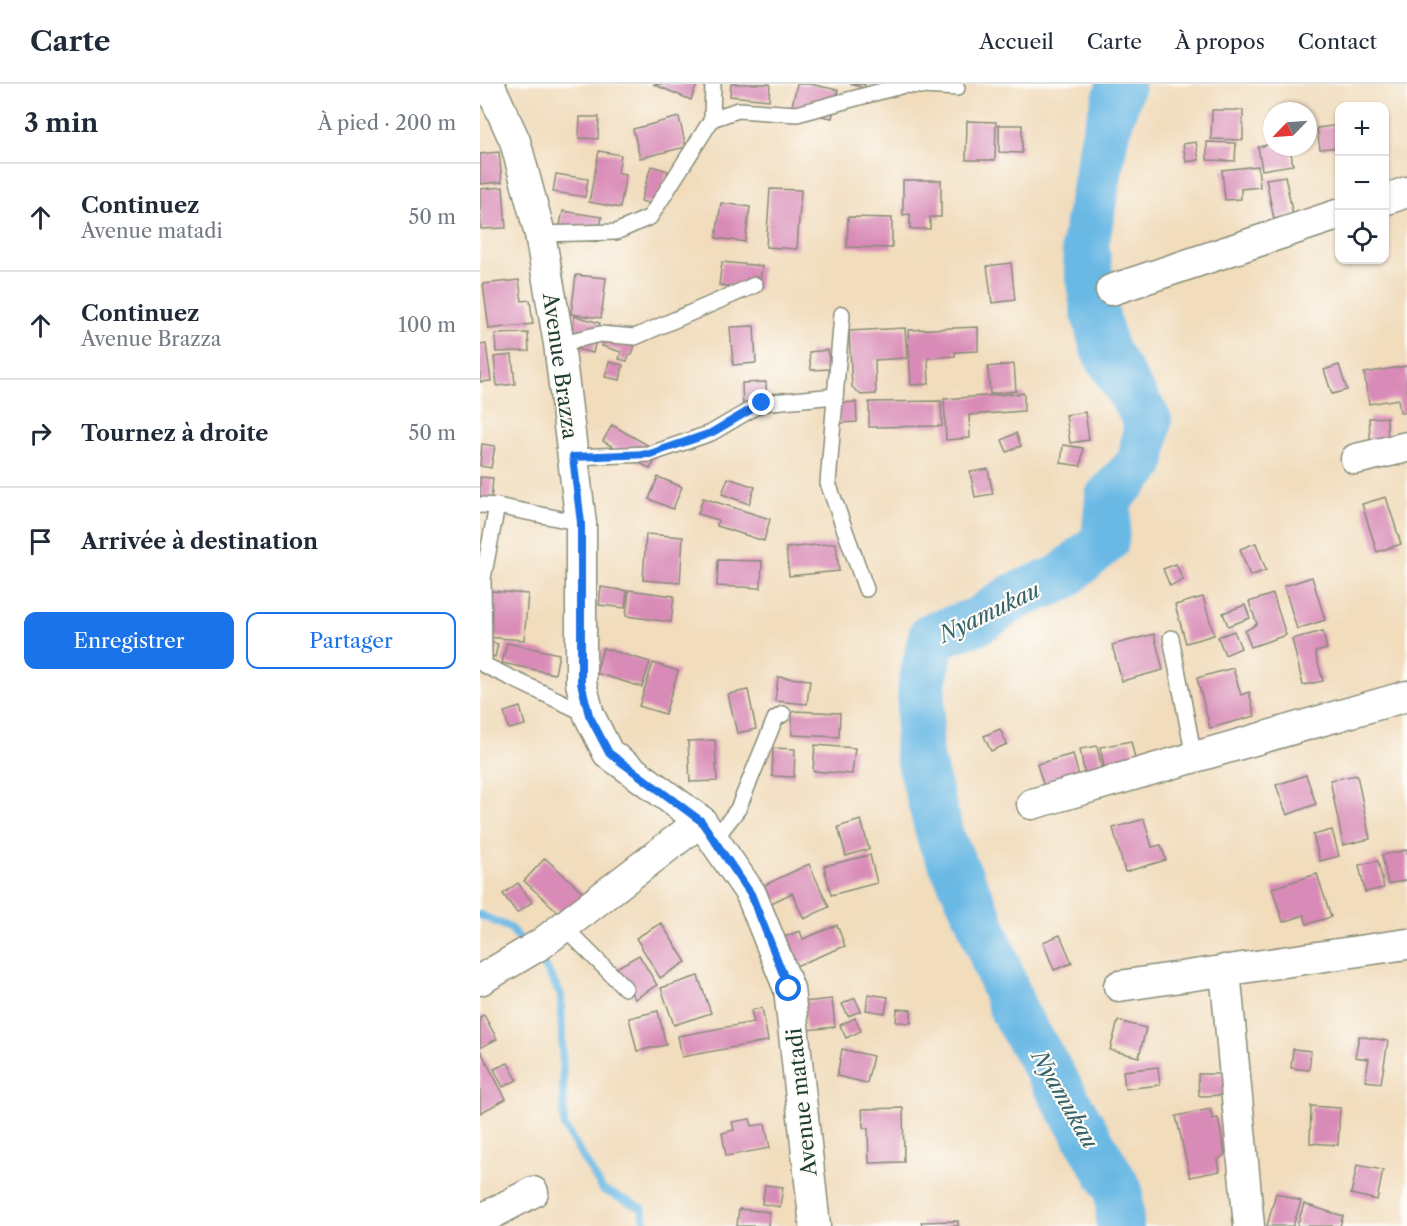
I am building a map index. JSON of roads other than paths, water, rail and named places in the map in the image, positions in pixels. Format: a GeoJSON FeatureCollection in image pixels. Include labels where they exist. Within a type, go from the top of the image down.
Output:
{"type":"FeatureCollection","features":[{"type":"Feature","properties":{"kind":"street","name":"Avenue Brazza"},"geometry":{"type":"LineString","coordinates":[[489,84],[515,141],[540,234],[559,344],[581,523],[581,683],[589,715],[609,753],[707,830]]}},
{"type":"Feature","properties":{"kind":"street"},"geometry":{"type":"LineString","coordinates":[[1389,198],[1407,192]]}},
{"type":"Feature","properties":{"kind":"street"},"geometry":{"type":"LineString","coordinates":[[1111,290],[1335,216]]}},
{"type":"Feature","properties":{"kind":"street"},"geometry":{"type":"LineString","coordinates":[[1356,459],[1407,447]]}},
{"type":"Feature","properties":{"kind":"street"},"geometry":{"type":"LineString","coordinates":[[1032,804],[1407,696]]}},
{"type":"Feature","properties":{"kind":"street"},"geometry":{"type":"LineString","coordinates":[[480,980],[553,935],[707,830]]}},
{"type":"Feature","properties":{"kind":"street","name":"Avenue matadi"},"geometry":{"type":"LineString","coordinates":[[707,830],[751,894],[789,989],[815,1226]]}},
{"type":"Feature","properties":{"kind":"street"},"geometry":{"type":"LineString","coordinates":[[1119,986],[1407,944]]}},
{"type":"Feature","properties":{"kind":"street"},"geometry":{"type":"LineString","coordinates":[[1225,970],[1248,1226]]}},
{"type":"Feature","properties":{"kind":"street"},"geometry":{"type":"LineString","coordinates":[[480,1220],[533,1192]]}},
{"type":"Feature","properties":{"kind":"lane"},"geometry":{"type":"LineString","coordinates":[[540,234],[616,232],[650,217],[712,119],[713,84]]}},
{"type":"Feature","properties":{"kind":"lane"},"geometry":{"type":"LineString","coordinates":[[712,119],[738,110],[797,114],[904,84],[957,88]]}},
{"type":"Feature","properties":{"kind":"lane"},"geometry":{"type":"LineString","coordinates":[[559,344],[600,334],[635,337],[755,285]]}},
{"type":"Feature","properties":{"kind":"lane"},"geometry":{"type":"LineString","coordinates":[[842,314],[828,483],[866,589]]}},
{"type":"Feature","properties":{"kind":"lane"},"geometry":{"type":"LineString","coordinates":[[573,457],[650,454],[711,433],[762,403],[835,396]]}},
{"type":"Feature","properties":{"kind":"lane"},"geometry":{"type":"LineString","coordinates":[[480,506],[497,506],[581,523]]}},
{"type":"Feature","properties":{"kind":"lane"},"geometry":{"type":"LineString","coordinates":[[497,506],[483,578],[482,669],[589,715]]}},
{"type":"Feature","properties":{"kind":"lane"},"geometry":{"type":"LineString","coordinates":[[1171,638],[1194,757]]}},
{"type":"Feature","properties":{"kind":"lane"},"geometry":{"type":"LineString","coordinates":[[707,830],[738,809],[775,718],[783,714]]}},
{"type":"Feature","properties":{"kind":"lane"},"geometry":{"type":"LineString","coordinates":[[553,935],[625,988]]}},
{"type":"Feature","properties":{"kind":"waterway","name":"Nyamukau"},"geometry":{"type":"LineString","coordinates":[[1120,1226],[1119,1191],[1014,1012],[978,916],[941,839],[918,751],[922,684],[932,636],[978,621],[1014,597],[1061,578],[1105,541],[1109,497],[1141,463],[1148,421],[1104,349],[1094,309],[1085,245],[1105,135],[1121,84]]}},
{"type":"Feature","properties":{"kind":"waterway"},"geometry":{"type":"LineString","coordinates":[[480,915],[510,928],[526,946]]}},
{"type":"Feature","properties":{"kind":"waterway"},"geometry":{"type":"LineString","coordinates":[[535,955],[546,968],[561,995],[564,1126],[603,1190],[642,1208],[646,1226]]}}]}
